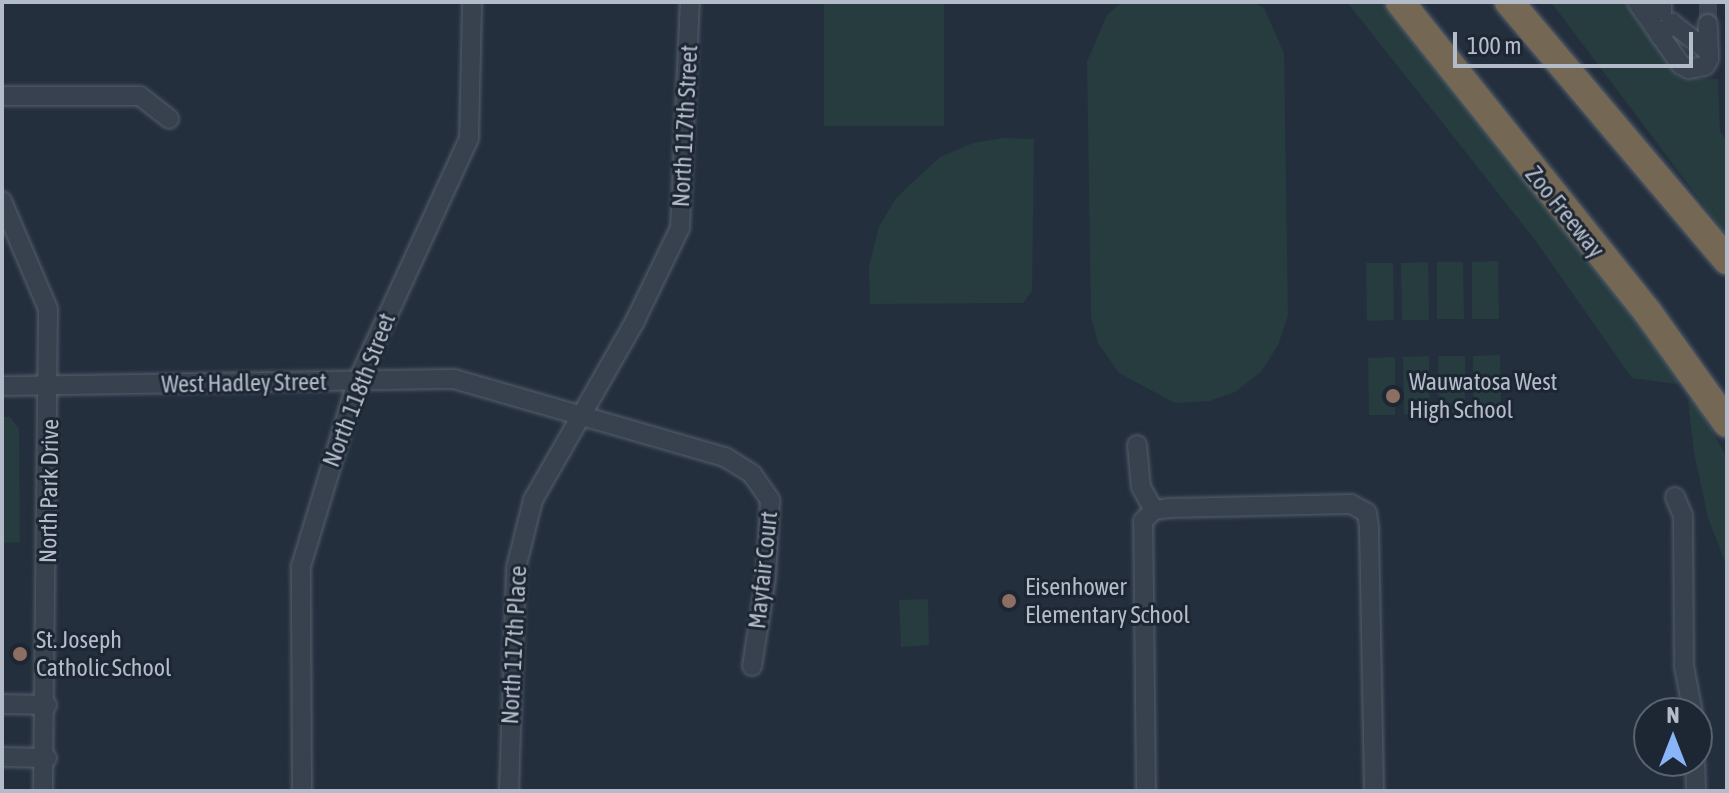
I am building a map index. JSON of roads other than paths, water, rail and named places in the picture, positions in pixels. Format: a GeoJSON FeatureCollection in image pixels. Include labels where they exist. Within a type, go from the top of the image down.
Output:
{"type":"FeatureCollection","features":[{"type":"Feature","properties":{"kind":"highway","name":"Zoo Freeway"},"geometry":{"type":"LineString","coordinates":[[1400,2],[1649,314],[1727,423]]}},
{"type":"Feature","properties":{"kind":"highway"},"geometry":{"type":"LineString","coordinates":[[1509,2],[1727,260]]}},
{"type":"Feature","properties":{"kind":"street","name":"North 118th Street"},"geometry":{"type":"LineString","coordinates":[[302,791],[301,566],[357,382],[469,138],[472,2]]}},
{"type":"Feature","properties":{"kind":"street","name":"North 117th Street"},"geometry":{"type":"LineString","coordinates":[[577,415],[635,321],[680,228],[690,2]]}},
{"type":"Feature","properties":{"kind":"street"},"geometry":{"type":"LineString","coordinates":[[1640,6],[1662,11],[1662,2]]}},
{"type":"Feature","properties":{"kind":"street"},"geometry":{"type":"LineString","coordinates":[[1640,6],[1660,36],[1689,69],[1705,66],[1709,52],[1708,24]]}},
{"type":"Feature","properties":{"kind":"street"},"geometry":{"type":"LineString","coordinates":[[1660,36],[1672,23],[1709,52]]}},
{"type":"Feature","properties":{"kind":"street"},"geometry":{"type":"LineString","coordinates":[[2,96],[140,96],[169,119]]}},
{"type":"Feature","properties":{"kind":"street","name":"North Park Drive"},"geometry":{"type":"LineString","coordinates":[[2,201],[48,309],[47,758],[43,791]]}},
{"type":"Feature","properties":{"kind":"street","name":"West Hadley Street"},"geometry":{"type":"LineString","coordinates":[[2,386],[454,379],[577,415]]}},
{"type":"Feature","properties":{"kind":"street","name":"Mayfair Court"},"geometry":{"type":"LineString","coordinates":[[577,415],[725,457],[752,474],[770,500],[766,578],[752,666]]}},
{"type":"Feature","properties":{"kind":"street","name":"North 117th Place"},"geometry":{"type":"LineString","coordinates":[[509,791],[509,667],[516,568],[533,500],[577,415]]}},
{"type":"Feature","properties":{"kind":"street"},"geometry":{"type":"LineString","coordinates":[[1137,445],[1141,487],[1154,510]]}},
{"type":"Feature","properties":{"kind":"street"},"geometry":{"type":"LineString","coordinates":[[1675,497],[1683,516],[1684,666],[1690,697]]}},
{"type":"Feature","properties":{"kind":"street"},"geometry":{"type":"LineString","coordinates":[[1146,791],[1143,521],[1154,510],[1351,504],[1367,513],[1374,791]]}},
{"type":"Feature","properties":{"kind":"street"},"geometry":{"type":"LineString","coordinates":[[2,687],[2,704],[47,705]]}},
{"type":"Feature","properties":{"kind":"street"},"geometry":{"type":"LineString","coordinates":[[2,757],[47,758]]}},
{"type":"Feature","properties":{"kind":"tunnel"},"geometry":{"type":"LineString","coordinates":[[1708,2],[1708,24]]}},
{"type":"Feature","properties":{"kind":"place","name":"Wauwatosa West High School"},"geometry":{"type":"Point","coordinates":[1393,396]}},
{"type":"Feature","properties":{"kind":"place","name":"Eisenhower Elementary School"},"geometry":{"type":"Point","coordinates":[1009,601]}},
{"type":"Feature","properties":{"kind":"place","name":"St. Joseph Catholic School"},"geometry":{"type":"Point","coordinates":[20,654]}}]}
